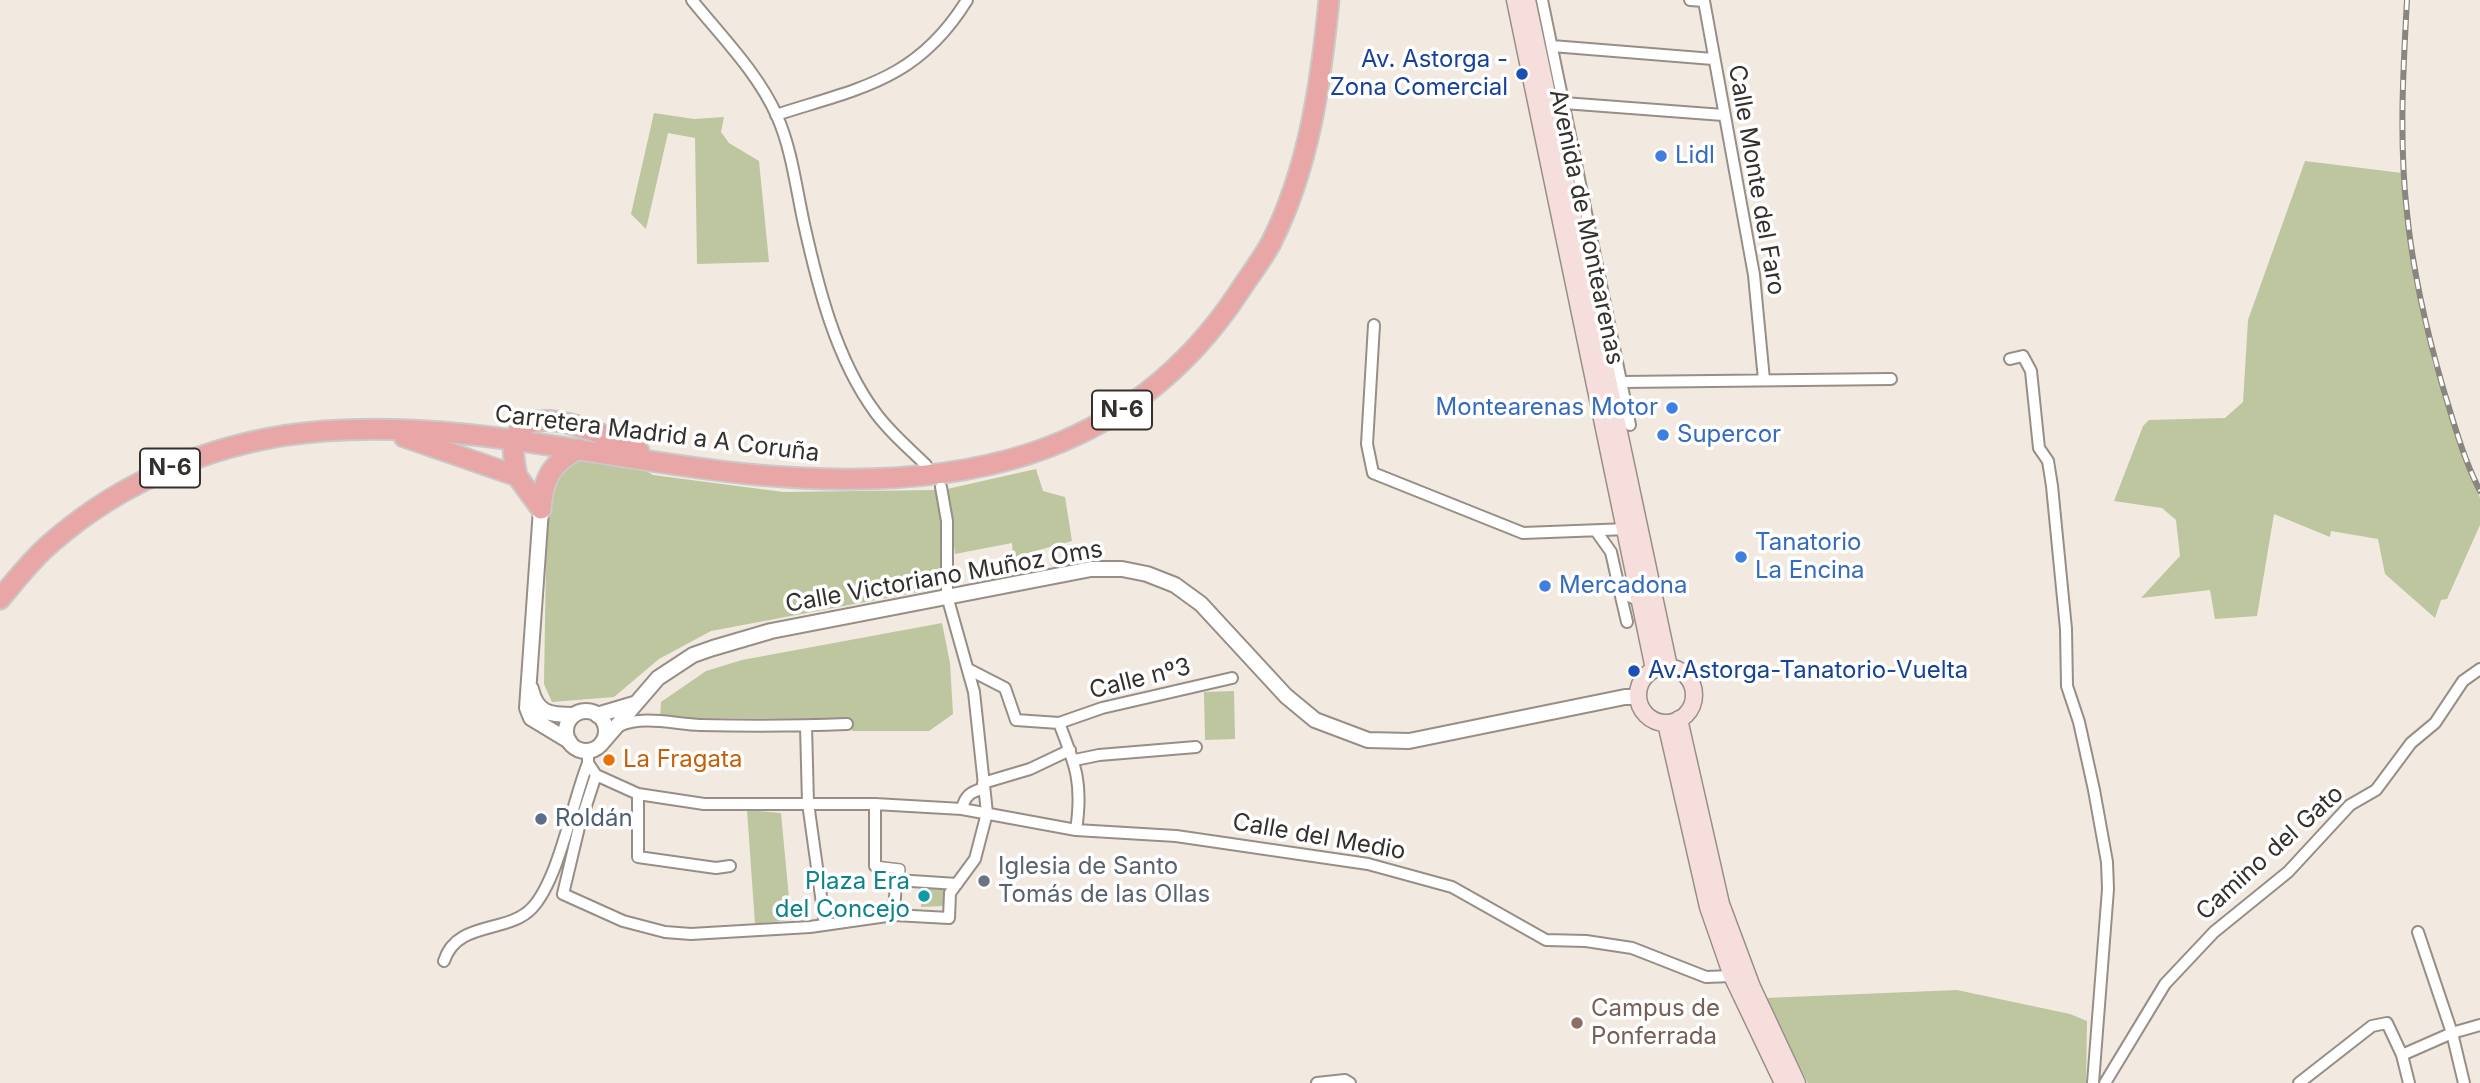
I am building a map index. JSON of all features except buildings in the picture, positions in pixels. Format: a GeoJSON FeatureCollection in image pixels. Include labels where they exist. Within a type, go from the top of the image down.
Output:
{"type":"FeatureCollection","features":[{"type":"Feature","properties":{"kind":"highway","name":"Carretera Madrid a A Coruña"},"geometry":{"type":"LineString","coordinates":[[0,599],[48,545],[104,502],[140,481],[180,464],[257,441],[324,431],[383,430],[538,442],[754,475],[850,481],[945,475],[995,465],[1048,448],[1106,421],[1157,386],[1217,326],[1271,244],[1302,162],[1322,78],[1329,0]]}},
{"type":"Feature","properties":{"kind":"highway"},"geometry":{"type":"LineString","coordinates":[[541,509],[517,476],[514,440],[521,428],[531,421],[551,419],[627,445],[659,461]]}},
{"type":"Feature","properties":{"kind":"highway"},"geometry":{"type":"LineString","coordinates":[[383,430],[517,476]]}},
{"type":"Feature","properties":{"kind":"highway"},"geometry":{"type":"LineString","coordinates":[[538,442],[543,484],[541,509]]}},
{"type":"Feature","properties":{"kind":"highway"},"geometry":{"type":"LineString","coordinates":[[543,484],[556,465],[579,449]]}},
{"type":"Feature","properties":{"kind":"main road","name":"Avenida de Montearenas"},"geometry":{"type":"LineString","coordinates":[[1515,0],[1622,530],[1662,668]]}},
{"type":"Feature","properties":{"kind":"main road","name":"Avenida de Montearenas"},"geometry":{"type":"LineString","coordinates":[[1527,0],[1662,668]]}},
{"type":"Feature","properties":{"kind":"main road"},"geometry":{"type":"LineString","coordinates":[[1662,668],[1683,673],[1693,687],[1690,709],[1672,721],[1647,715],[1638,697],[1644,678],[1662,668]]}},
{"type":"Feature","properties":{"kind":"main road"},"geometry":{"type":"LineString","coordinates":[[1672,721],[1705,895],[1783,1083]]}},
{"type":"Feature","properties":{"kind":"main road"},"geometry":{"type":"LineString","coordinates":[[1738,973],[1797,1083]]}},
{"type":"Feature","properties":{"kind":"street"},"geometry":{"type":"LineString","coordinates":[[692,0],[746,67],[776,115],[790,158],[819,284],[848,363],[875,413],[903,446],[926,465]]}},
{"type":"Feature","properties":{"kind":"street"},"geometry":{"type":"LineString","coordinates":[[776,115],[853,92],[892,77],[932,43],[967,0]]}},
{"type":"Feature","properties":{"kind":"street"},"geometry":{"type":"LineString","coordinates":[[1542,0],[1630,425]]}},
{"type":"Feature","properties":{"kind":"street","name":"Calle Monte del Faro"},"geometry":{"type":"LineString","coordinates":[[1690,0],[1704,1],[1754,275],[1765,380]]}},
{"type":"Feature","properties":{"kind":"street"},"geometry":{"type":"LineString","coordinates":[[1552,46],[1713,59]]}},
{"type":"Feature","properties":{"kind":"street"},"geometry":{"type":"LineString","coordinates":[[1564,103],[1723,115]]}},
{"type":"Feature","properties":{"kind":"street"},"geometry":{"type":"LineString","coordinates":[[1374,325],[1367,444],[1373,473],[1523,533],[1622,530],[1611,552]]}},
{"type":"Feature","properties":{"kind":"street"},"geometry":{"type":"LineString","coordinates":[[2010,359],[2023,356],[2031,372],[2039,448],[2048,460],[2066,629],[2067,686],[2079,722],[2107,862],[2108,889],[2093,1083]]}},
{"type":"Feature","properties":{"kind":"street"},"geometry":{"type":"LineString","coordinates":[[1623,382],[1891,379]]}},
{"type":"Feature","properties":{"kind":"street"},"geometry":{"type":"LineString","coordinates":[[541,509],[526,696],[531,718],[569,741],[587,757],[596,775],[579,827],[563,894],[623,921],[665,932],[691,934],[825,925],[894,915],[949,918],[950,893],[975,859],[987,813],[974,692],[947,596],[947,521],[941,487]]}},
{"type":"Feature","properties":{"kind":"street"},"geometry":{"type":"LineString","coordinates":[[1596,531],[1611,552],[1627,622]]}},
{"type":"Feature","properties":{"kind":"street","name":"Calle Victoriano Muñoz Oms"},"geometry":{"type":"LineString","coordinates":[[630,706],[658,678],[693,655],[738,639],[1091,569],[1122,569],[1147,574],[1175,585],[1201,604],[1286,696],[1315,720],[1368,740],[1409,741],[1625,696],[1638,697]]}},
{"type":"Feature","properties":{"kind":"street"},"geometry":{"type":"LineString","coordinates":[[1620,592],[1642,602]]}},
{"type":"Feature","properties":{"kind":"street"},"geometry":{"type":"LineString","coordinates":[[968,669],[1005,688],[1016,720],[1059,723],[1072,755],[1081,797],[1076,830]]}},
{"type":"Feature","properties":{"kind":"street","name":"Camino del Gato"},"geometry":{"type":"LineString","coordinates":[[2105,1083],[2165,984],[2214,932],[2288,872],[2350,805],[2376,790],[2410,743],[2435,723],[2463,681],[2480,669]]}},
{"type":"Feature","properties":{"kind":"street","name":"Calle nº3"},"geometry":{"type":"LineString","coordinates":[[1059,723],[1102,708],[1232,678]]}},
{"type":"Feature","properties":{"kind":"street"},"geometry":{"type":"LineString","coordinates":[[529,681],[538,709],[547,714],[573,715],[583,711],[597,715],[630,706],[639,707],[648,721]]}},
{"type":"Feature","properties":{"kind":"street"},"geometry":{"type":"LineString","coordinates":[[630,706],[648,721]]}},
{"type":"Feature","properties":{"kind":"street"},"geometry":{"type":"LineString","coordinates":[[444,961],[464,936],[475,930],[516,920],[535,905],[558,856],[587,757],[619,726],[630,706]]}},
{"type":"Feature","properties":{"kind":"street"},"geometry":{"type":"LineString","coordinates":[[569,741],[567,725],[573,715]]}},
{"type":"Feature","properties":{"kind":"street"},"geometry":{"type":"LineString","coordinates":[[597,715],[605,726],[602,743]]}},
{"type":"Feature","properties":{"kind":"street"},"geometry":{"type":"LineString","coordinates":[[619,726],[628,722],[648,721],[806,726],[846,724]]}},
{"type":"Feature","properties":{"kind":"street"},"geometry":{"type":"LineString","coordinates":[[806,726],[808,803],[825,925]]}},
{"type":"Feature","properties":{"kind":"street"},"geometry":{"type":"LineString","coordinates":[[962,808],[964,800],[971,792],[983,785],[1072,755],[1196,747]]}},
{"type":"Feature","properties":{"kind":"street","name":"Calle del Medio"},"geometry":{"type":"LineString","coordinates":[[596,775],[638,794],[704,804],[875,804],[962,808],[1076,830],[1176,836],[1368,864],[1452,887],[1546,940],[1587,941],[1632,948],[1706,977],[1738,973]]}},
{"type":"Feature","properties":{"kind":"street"},"geometry":{"type":"LineString","coordinates":[[638,794],[638,857],[716,867],[730,866]]}},
{"type":"Feature","properties":{"kind":"street"},"geometry":{"type":"LineString","coordinates":[[875,804],[875,866],[900,869],[900,880]]}},
{"type":"Feature","properties":{"kind":"street"},"geometry":{"type":"LineString","coordinates":[[894,915],[896,880],[957,884]]}},
{"type":"Feature","properties":{"kind":"street"},"geometry":{"type":"LineString","coordinates":[[2417,932],[2452,1032],[2464,1083]]}},
{"type":"Feature","properties":{"kind":"street"},"geometry":{"type":"LineString","coordinates":[[2300,1083],[2372,1026],[2387,1024],[2402,1055],[2409,1083]]}},
{"type":"Feature","properties":{"kind":"street"},"geometry":{"type":"LineString","coordinates":[[2402,1055],[2452,1032],[2480,1025]]}},
{"type":"Feature","properties":{"kind":"street"},"geometry":{"type":"LineString","coordinates":[[1317,1083],[1345,1080],[1350,1083]]}},
{"type":"Feature","properties":{"kind":"green space"},"geometry":{"type":"Polygon","coordinates":[[[654,113],[694,119],[724,117],[721,132],[729,143],[759,161],[769,262],[697,264],[695,138],[668,133],[646,229],[631,214],[654,113]]]}},
{"type":"Feature","properties":{"kind":"green space"},"geometry":{"type":"Polygon","coordinates":[[[2305,161],[2402,173],[2413,274],[2433,364],[2480,498],[2480,525],[2447,599],[2441,600],[2435,618],[2385,574],[2378,539],[2331,531],[2330,537],[2274,514],[2257,616],[2215,619],[2210,590],[2141,598],[2180,556],[2176,520],[2162,508],[2114,501],[2143,426],[2149,420],[2225,418],[2243,402],[2248,320],[2305,161]]]}},
{"type":"Feature","properties":{"kind":"green space"},"geometry":{"type":"Polygon","coordinates":[[[569,459],[633,463],[653,475],[783,492],[936,490],[946,531],[945,587],[711,631],[659,659],[614,697],[552,702],[544,684],[547,496],[569,459]]]}},
{"type":"Feature","properties":{"kind":"green space"},"geometry":{"type":"Polygon","coordinates":[[[1036,469],[1043,491],[1065,497],[1072,541],[1013,557],[1012,543],[955,554],[947,489],[1036,469]]]}},
{"type":"Feature","properties":{"kind":"green space"},"geometry":{"type":"Polygon","coordinates":[[[942,623],[950,663],[953,714],[929,731],[852,731],[850,719],[660,718],[661,702],[706,671],[742,660],[942,623]]]}},
{"type":"Feature","properties":{"kind":"green space"},"geometry":{"type":"Polygon","coordinates":[[[1234,691],[1235,739],[1205,740],[1204,692],[1234,691]]]}},
{"type":"Feature","properties":{"kind":"green space"},"geometry":{"type":"Polygon","coordinates":[[[747,810],[781,813],[791,920],[755,924],[747,810]]]}},
{"type":"Feature","properties":{"kind":"green space"},"geometry":{"type":"Polygon","coordinates":[[[921,887],[944,887],[944,906],[921,907],[921,887]]]}},
{"type":"Feature","properties":{"kind":"green space"},"geometry":{"type":"Polygon","coordinates":[[[1957,990],[2070,1014],[2087,1021],[2086,1083],[1808,1083],[1765,998],[1957,990]]]}},
{"type":"Feature","properties":{"kind":"railway"},"geometry":{"type":"LineString","coordinates":[[2407,0],[2402,134],[2413,258],[2426,325],[2444,391],[2464,454],[2480,491]]}},
{"type":"Feature","properties":{"kind":"place","name":"Av. Astorga - Zona Comercial"},"geometry":{"type":"Point","coordinates":[1522,74]}},
{"type":"Feature","properties":{"kind":"place","name":"Lidl"},"geometry":{"type":"Point","coordinates":[1661,156]}},
{"type":"Feature","properties":{"kind":"place","name":"Montearenas Motor"},"geometry":{"type":"Point","coordinates":[1672,408]}},
{"type":"Feature","properties":{"kind":"place","name":"Supercor"},"geometry":{"type":"Point","coordinates":[1663,435]}},
{"type":"Feature","properties":{"kind":"place","name":"Tanatorio La Encina"},"geometry":{"type":"Point","coordinates":[1741,557]}},
{"type":"Feature","properties":{"kind":"place","name":"Mercadona"},"geometry":{"type":"Point","coordinates":[1545,586]}},
{"type":"Feature","properties":{"kind":"place","name":"Av.Astorga-Tanatorio-Vuelta"},"geometry":{"type":"Point","coordinates":[1634,671]}},
{"type":"Feature","properties":{"kind":"place","name":"La Fragata"},"geometry":{"type":"Point","coordinates":[609,760]}},
{"type":"Feature","properties":{"kind":"place","name":"Roldán"},"geometry":{"type":"Point","coordinates":[541,819]}},
{"type":"Feature","properties":{"kind":"place","name":"Iglesia de Santo Tomás de las Ollas"},"geometry":{"type":"Point","coordinates":[984,881]}},
{"type":"Feature","properties":{"kind":"place","name":"Plaza Era del Concejo"},"geometry":{"type":"Point","coordinates":[924,896]}},
{"type":"Feature","properties":{"kind":"place","name":"Campus de Ponferrada"},"geometry":{"type":"Point","coordinates":[1577,1023]}}]}
